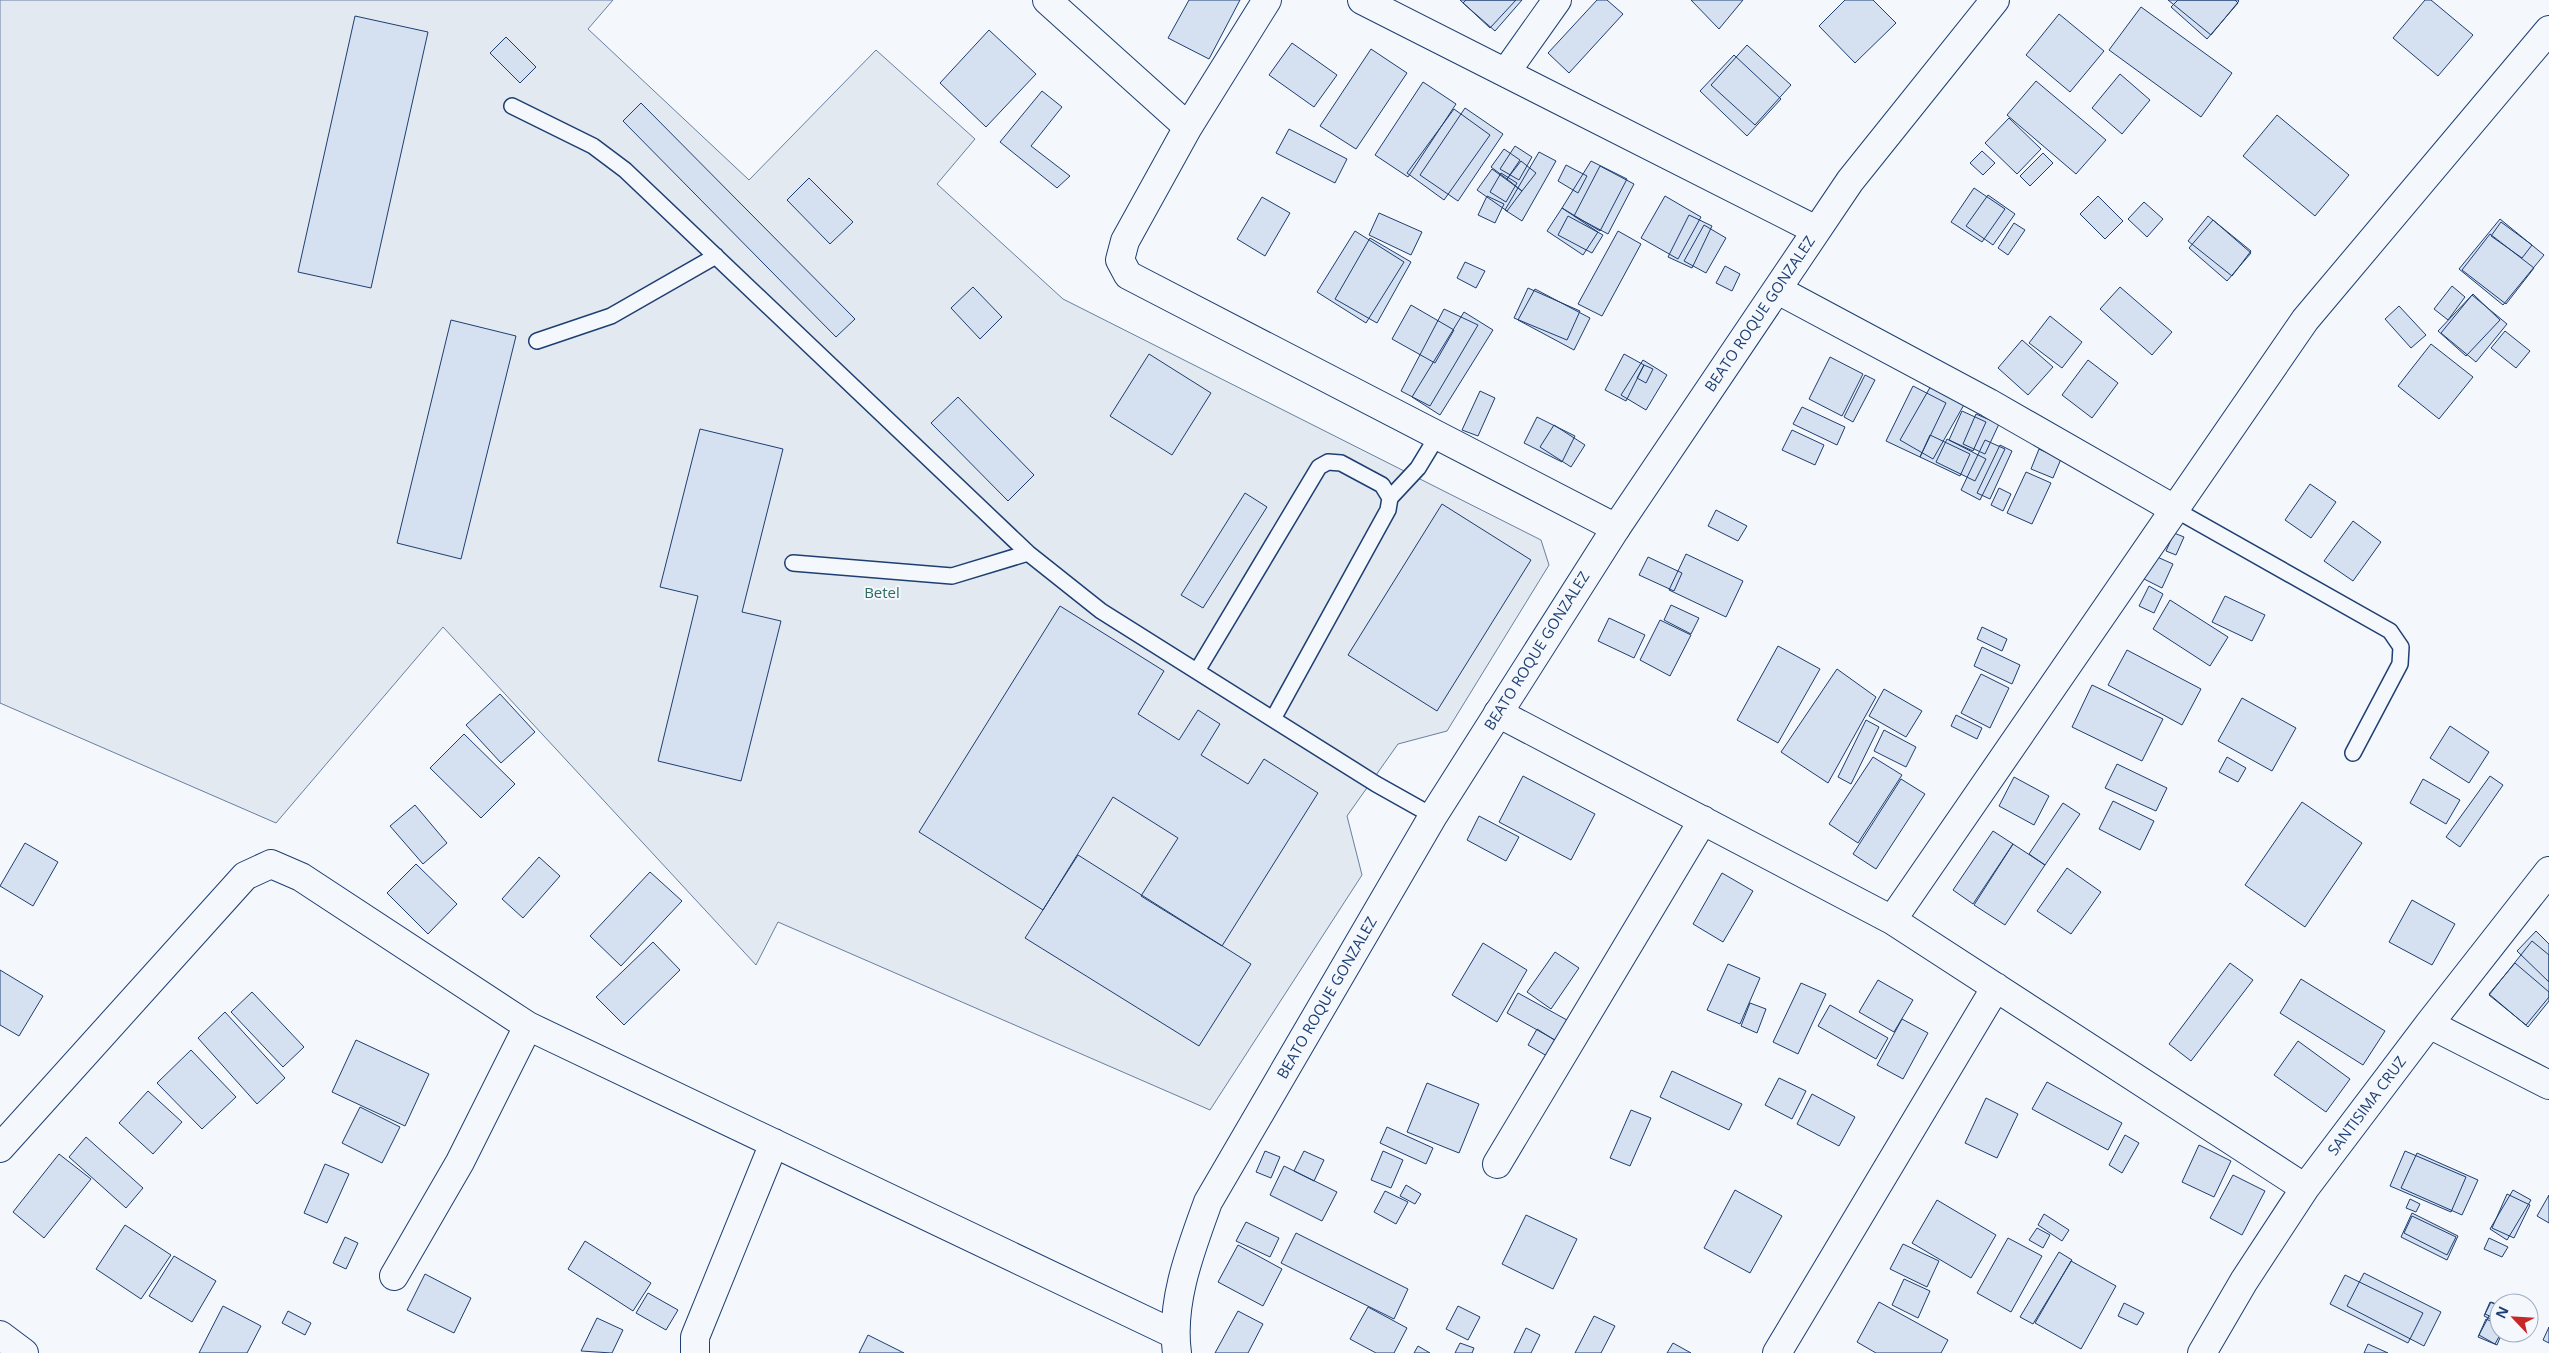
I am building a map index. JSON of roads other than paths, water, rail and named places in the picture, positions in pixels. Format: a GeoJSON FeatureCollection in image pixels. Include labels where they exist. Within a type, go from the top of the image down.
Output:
{"type":"FeatureCollection","features":[{"type":"Feature","properties":{"kind":"street"},"geometry":{"type":"LineString","coordinates":[[1047,0],[1188,127]]}},
{"type":"Feature","properties":{"kind":"street"},"geometry":{"type":"LineString","coordinates":[[1267,0],[1188,127],[1125,241],[1120,260],[1128,275],[1616,528]]}},
{"type":"Feature","properties":{"kind":"street"},"geometry":{"type":"LineString","coordinates":[[1362,0],[1816,230]]}},
{"type":"Feature","properties":{"kind":"street"},"geometry":{"type":"LineString","coordinates":[[1506,72],[1557,0]]}},
{"type":"Feature","properties":{"kind":"street","name":"BEATO ROQUE GONZALEZ"},"geometry":{"type":"LineString","coordinates":[[1175,1344],[1185,1269],[1208,1202],[1433,816],[1616,528],[1778,290],[1816,230],[1850,181],[1995,0]]}},
{"type":"Feature","properties":{"kind":"street"},"geometry":{"type":"LineString","coordinates":[[1892,920],[2305,320],[2549,30]]}},
{"type":"Feature","properties":{"kind":"street"},"geometry":{"type":"LineString","coordinates":[[1778,290],[1989,403],[2174,509]]}},
{"type":"Feature","properties":{"kind":"street"},"geometry":{"type":"LineString","coordinates":[[1498,713],[1892,920],[2305,1188]]}},
{"type":"Feature","properties":{"kind":"street"},"geometry":{"type":"LineString","coordinates":[[1497,1164],[1703,820]]}},
{"type":"Feature","properties":{"kind":"street"},"geometry":{"type":"LineString","coordinates":[[0,1148],[245,876],[271,864],[301,877],[528,1026],[774,1143],[1175,1344]]}},
{"type":"Feature","properties":{"kind":"street","name":"SANTISIMA CRUZ"},"geometry":{"type":"LineString","coordinates":[[2202,1353],[2244,1281],[2305,1188],[2429,1024],[2549,871]]}},
{"type":"Feature","properties":{"kind":"street"},"geometry":{"type":"LineString","coordinates":[[1777,1353],[1996,987]]}},
{"type":"Feature","properties":{"kind":"street"},"geometry":{"type":"LineString","coordinates":[[2429,1024],[2549,1085]]}},
{"type":"Feature","properties":{"kind":"street"},"geometry":{"type":"LineString","coordinates":[[394,1276],[460,1162],[528,1026]]}},
{"type":"Feature","properties":{"kind":"street"},"geometry":{"type":"LineString","coordinates":[[695,1353],[695,1337],[774,1143]]}},
{"type":"Feature","properties":{"kind":"street"},"geometry":{"type":"LineString","coordinates":[[0,1335],[24,1353]]}},
{"type":"Feature","properties":{"kind":"lane"},"geometry":{"type":"LineString","coordinates":[[512,106],[593,146],[625,170],[1028,553],[1101,610],[1376,784],[1433,816]]}},
{"type":"Feature","properties":{"kind":"lane"},"geometry":{"type":"LineString","coordinates":[[537,341],[611,316],[716,256]]}},
{"type":"Feature","properties":{"kind":"lane"},"geometry":{"type":"LineString","coordinates":[[1273,719],[1388,510],[1390,498],[1418,468],[1438,435]]}},
{"type":"Feature","properties":{"kind":"lane"},"geometry":{"type":"LineString","coordinates":[[1198,671],[1319,468],[1328,462],[1341,463],[1382,485],[1390,498]]}},
{"type":"Feature","properties":{"kind":"lane"},"geometry":{"type":"LineString","coordinates":[[2174,509],[2390,631],[2401,647],[2400,664],[2353,753]]}},
{"type":"Feature","properties":{"kind":"lane"},"geometry":{"type":"LineString","coordinates":[[793,563],[952,576],[1028,553]]}},
{"type":"Feature","properties":{"kind":"park label","name":"Betel"},"geometry":{"type":"Point","coordinates":[882,593]}}]}
